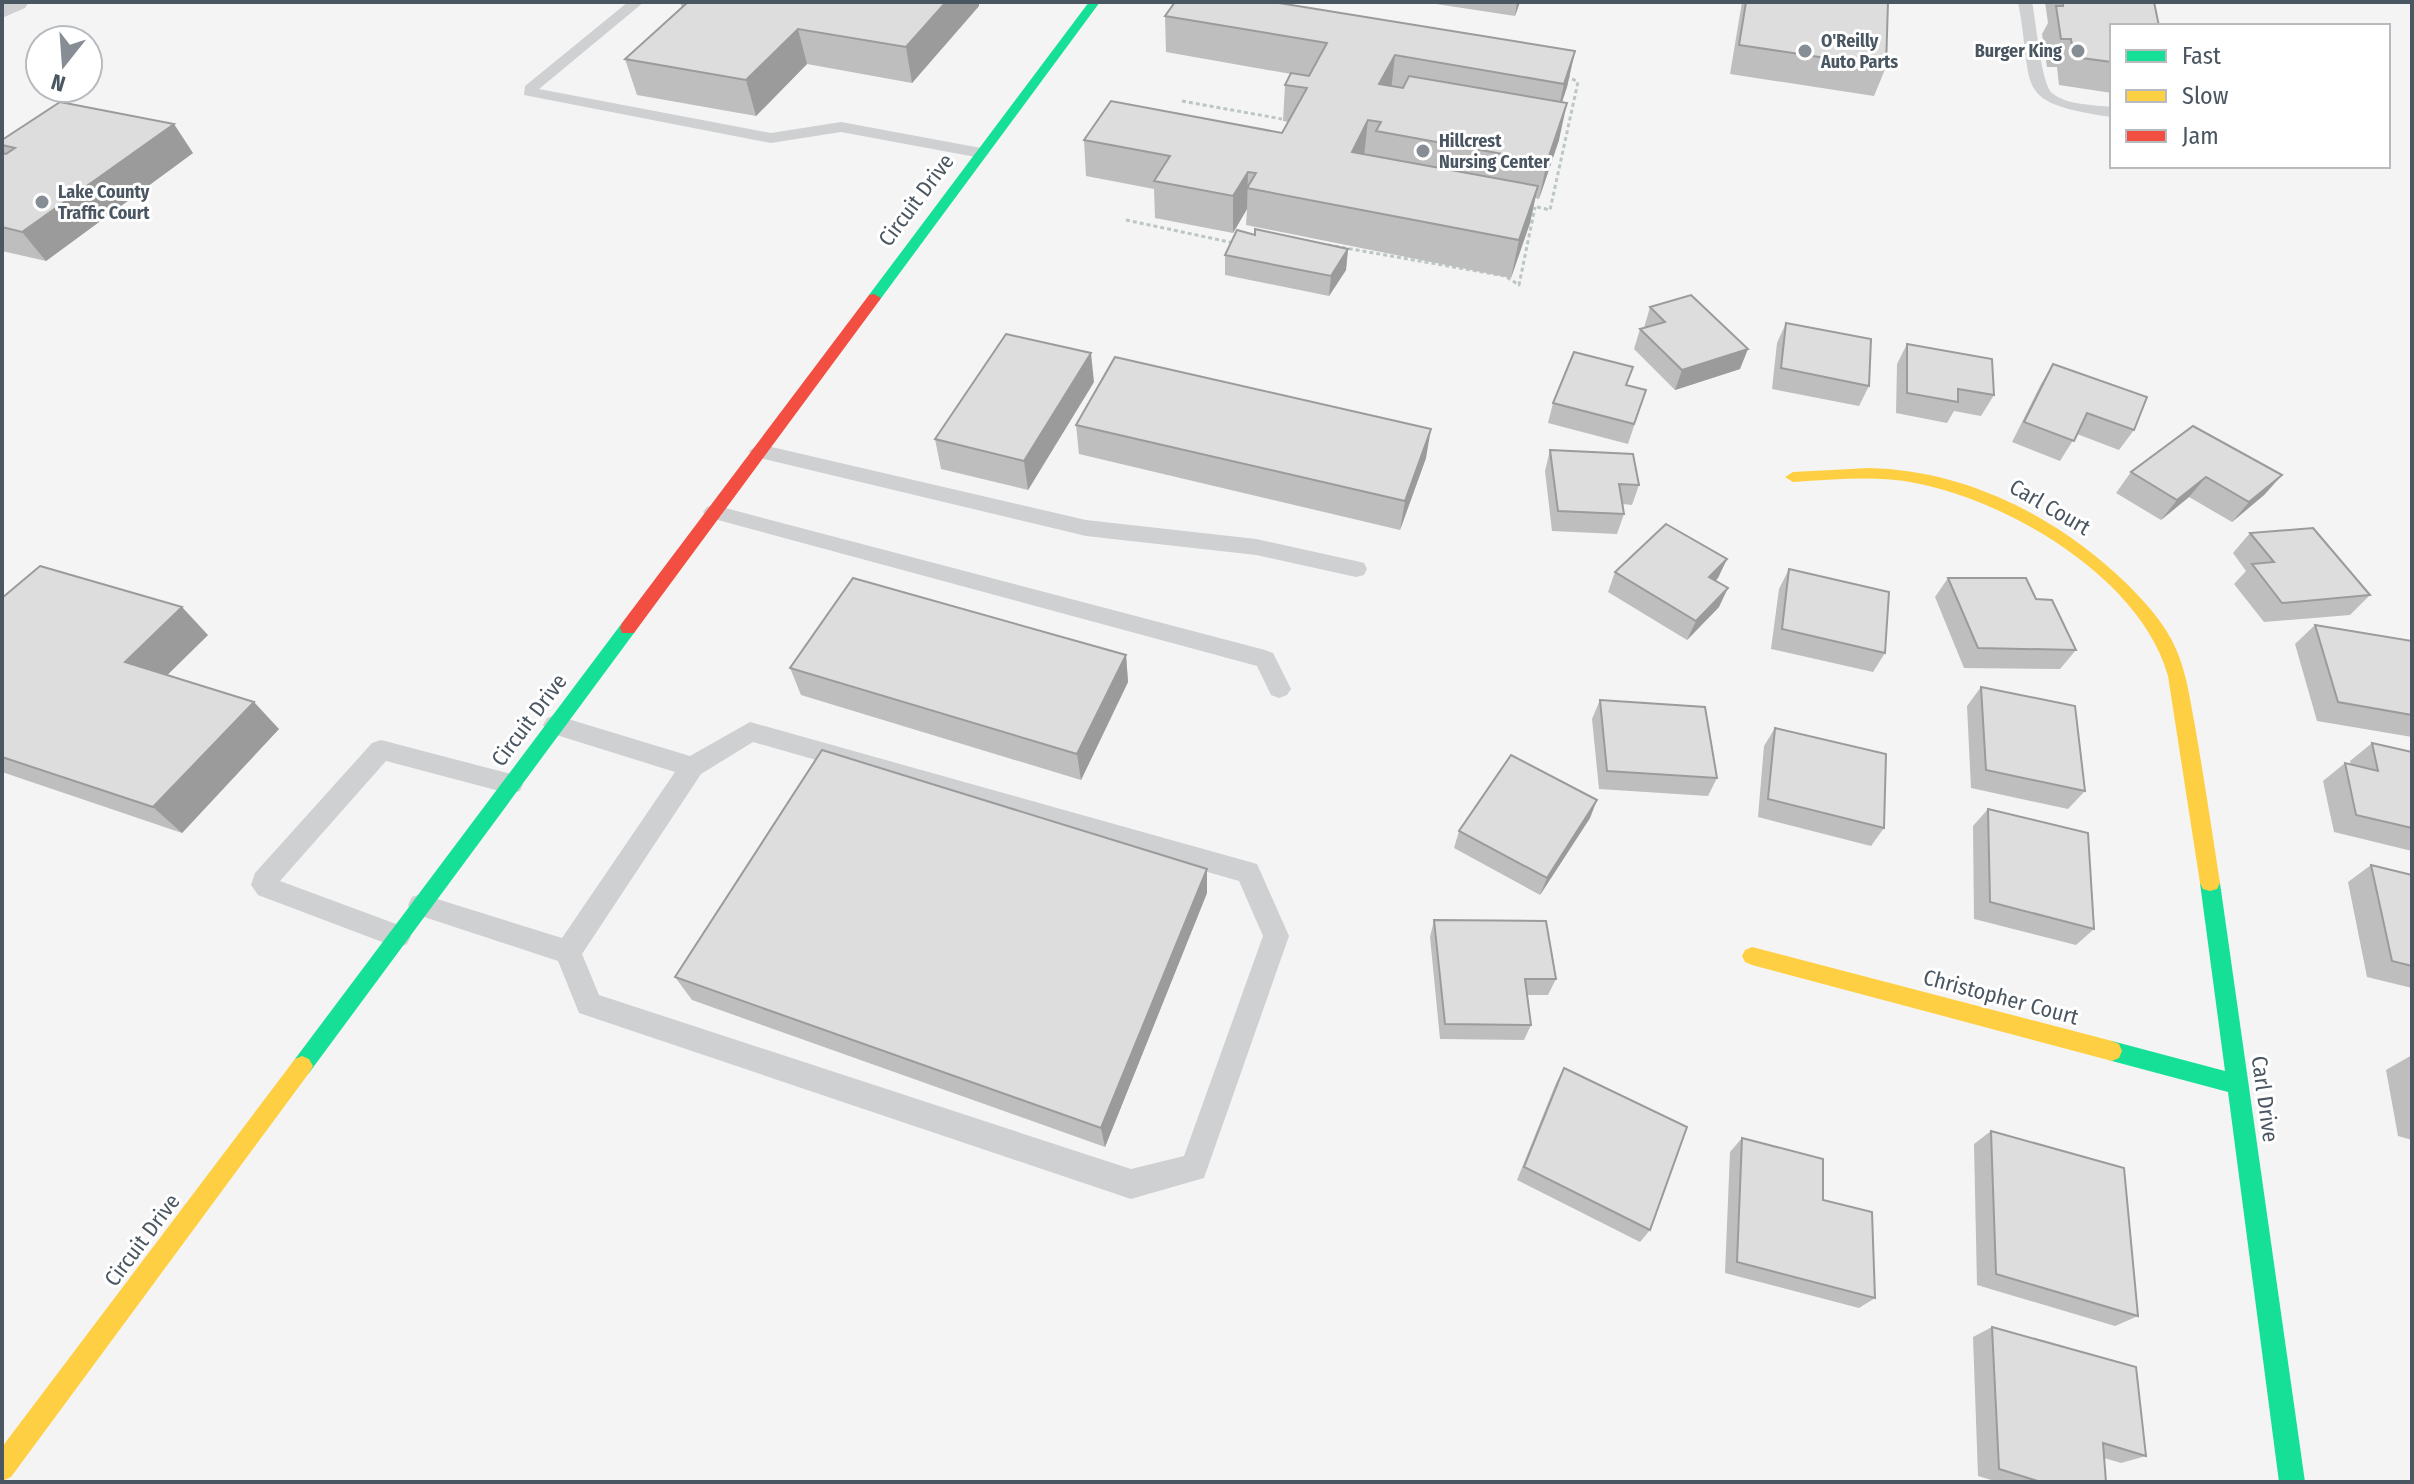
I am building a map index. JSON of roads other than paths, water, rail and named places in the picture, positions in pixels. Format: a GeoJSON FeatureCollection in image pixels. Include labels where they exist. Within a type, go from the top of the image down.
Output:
{"type":"FeatureCollection","features":[{"type":"Feature","properties":{"kind":"street"},"geometry":{"type":"LineString","coordinates":[[2,10],[16,2]]}},
{"type":"Feature","properties":{"kind":"street","name":"Circuit Drive"},"geometry":{"type":"LineString","coordinates":[[2,1468],[1095,2]]}},
{"type":"Feature","properties":{"kind":"street","name":"Carl Court"},"geometry":{"type":"LineString","coordinates":[[1793,477],[1873,473],[1936,483],[2012,508],[2078,547],[2118,585],[2166,645],[2184,723]]}},
{"type":"Feature","properties":{"kind":"street","name":"Carl Drive"},"geometry":{"type":"LineString","coordinates":[[2184,723],[2193,761],[2292,1482]]}},
{"type":"Feature","properties":{"kind":"street","name":"Christopher Court"},"geometry":{"type":"LineString","coordinates":[[1752,956],[2239,1085]]}},
{"type":"Feature","properties":{"kind":"lane"},"geometry":{"type":"LineString","coordinates":[[637,2],[530,92],[771,138],[841,127],[981,153]]}},
{"type":"Feature","properties":{"kind":"lane"},"geometry":{"type":"LineString","coordinates":[[2025,2],[2033,41],[2035,79],[2046,96],[2071,106],[2110,112]]}},
{"type":"Feature","properties":{"kind":"lane"},"geometry":{"type":"LineString","coordinates":[[759,451],[1086,528],[1256,547],[1356,569]]}},
{"type":"Feature","properties":{"kind":"lane"},"geometry":{"type":"LineString","coordinates":[[714,512],[1265,659],[1279,689]]}},
{"type":"Feature","properties":{"kind":"lane"},"geometry":{"type":"LineString","coordinates":[[555,725],[692,767]]}},
{"type":"Feature","properties":{"kind":"lane"},"geometry":{"type":"LineString","coordinates":[[750,732],[1248,872],[1276,936],[1194,1168],[1131,1184],[589,1004],[568,952],[692,767],[750,732]]}},
{"type":"Feature","properties":{"kind":"lane"},"geometry":{"type":"LineString","coordinates":[[398,936],[267,887],[264,881],[381,750],[511,784]]}},
{"type":"Feature","properties":{"kind":"lane"},"geometry":{"type":"LineString","coordinates":[[421,905],[568,952]]}},
{"type":"Feature","properties":{"kind":"place","name":"O'Reilly Auto Parts"},"geometry":{"type":"Point","coordinates":[1805,51]}},
{"type":"Feature","properties":{"kind":"place","name":"Burger King"},"geometry":{"type":"Point","coordinates":[2078,51]}},
{"type":"Feature","properties":{"kind":"place","name":"Hillcrest Nursing Center"},"geometry":{"type":"Point","coordinates":[1423,151]}},
{"type":"Feature","properties":{"kind":"place","name":"Lake County Traffic Court"},"geometry":{"type":"Point","coordinates":[42,202]}}]}
